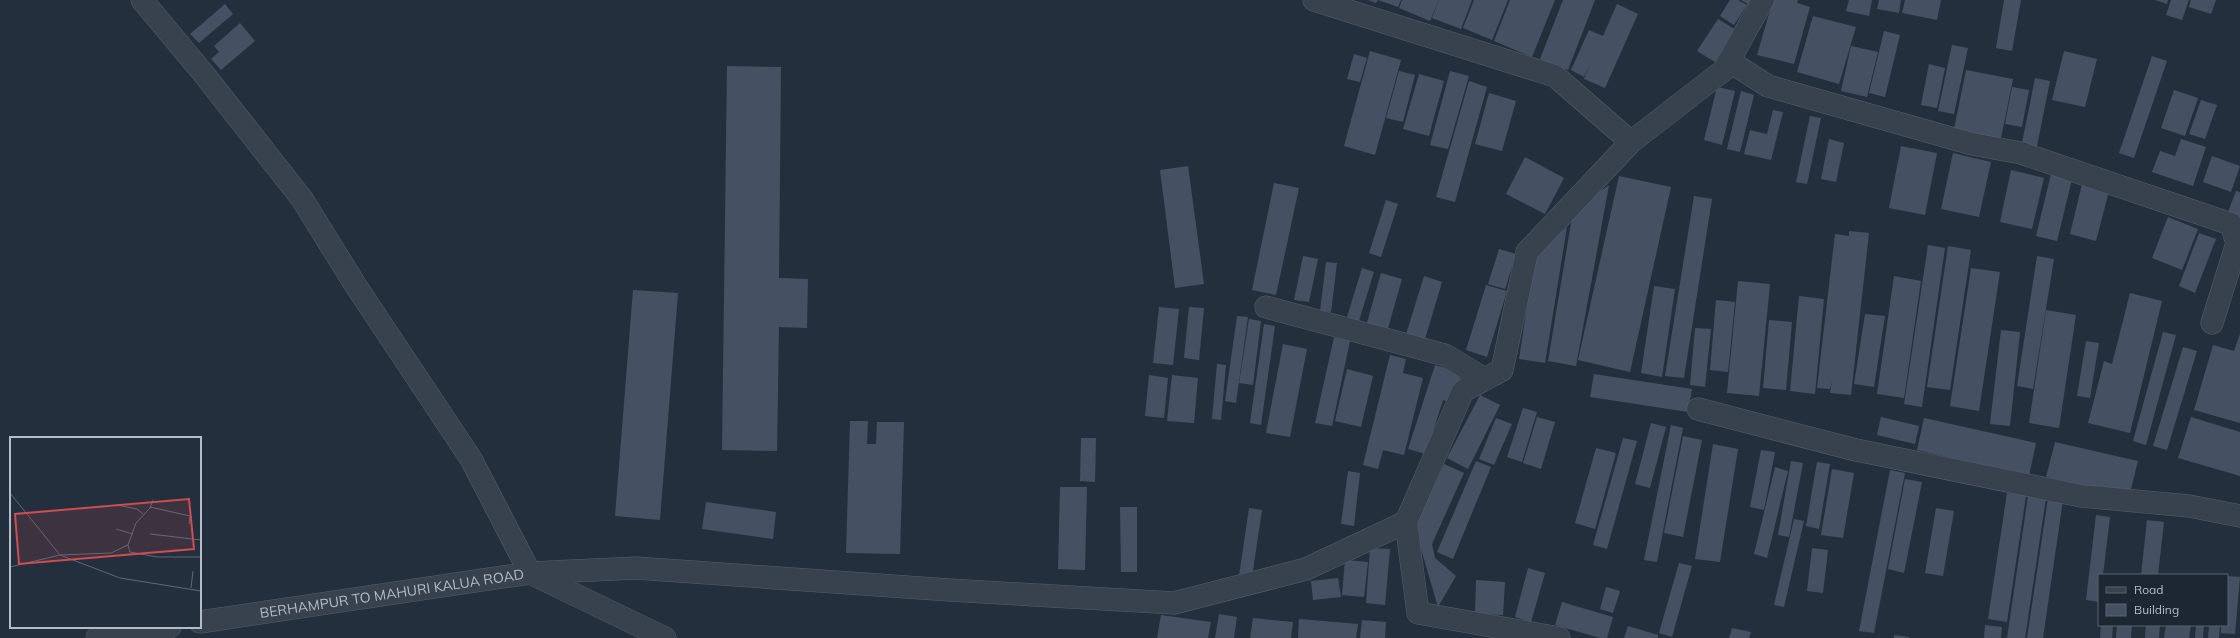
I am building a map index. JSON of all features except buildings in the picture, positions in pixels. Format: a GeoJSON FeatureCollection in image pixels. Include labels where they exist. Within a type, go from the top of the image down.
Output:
{"type":"FeatureCollection","features":[{"type":"Feature","properties":{"kind":"street"},"geometry":{"type":"LineString","coordinates":[[142,0],[203,73],[302,199],[356,286],[471,459],[530,573],[636,568],[949,590],[1174,603],[1306,569],[1406,522]]}},
{"type":"Feature","properties":{"kind":"street"},"geometry":{"type":"LineString","coordinates":[[1314,0],[1555,76],[1631,142]]}},
{"type":"Feature","properties":{"kind":"street"},"geometry":{"type":"LineString","coordinates":[[1559,638],[1418,613],[1406,522],[1463,391],[1502,370],[1527,252],[1631,142],[1724,70],[1763,0]]}},
{"type":"Feature","properties":{"kind":"street"},"geometry":{"type":"LineString","coordinates":[[1729,62],[1768,86],[1972,144],[2021,153],[2231,224],[2237,243],[2212,323]]}},
{"type":"Feature","properties":{"kind":"street"},"geometry":{"type":"LineString","coordinates":[[1266,307],[1445,355],[1485,379]]}},
{"type":"Feature","properties":{"kind":"street"},"geometry":{"type":"LineString","coordinates":[[1698,409],[1856,450],[2073,495],[2189,506],[2240,516]]}},
{"type":"Feature","properties":{"kind":"street","name":"BERHAMPUR TO MAHURI KALUA ROAD"},"geometry":{"type":"LineString","coordinates":[[201,622],[530,573],[665,638]]}},
{"type":"Feature","properties":{"kind":"street"},"geometry":{"type":"LineString","coordinates":[[97,638],[163,628]]}}]}
